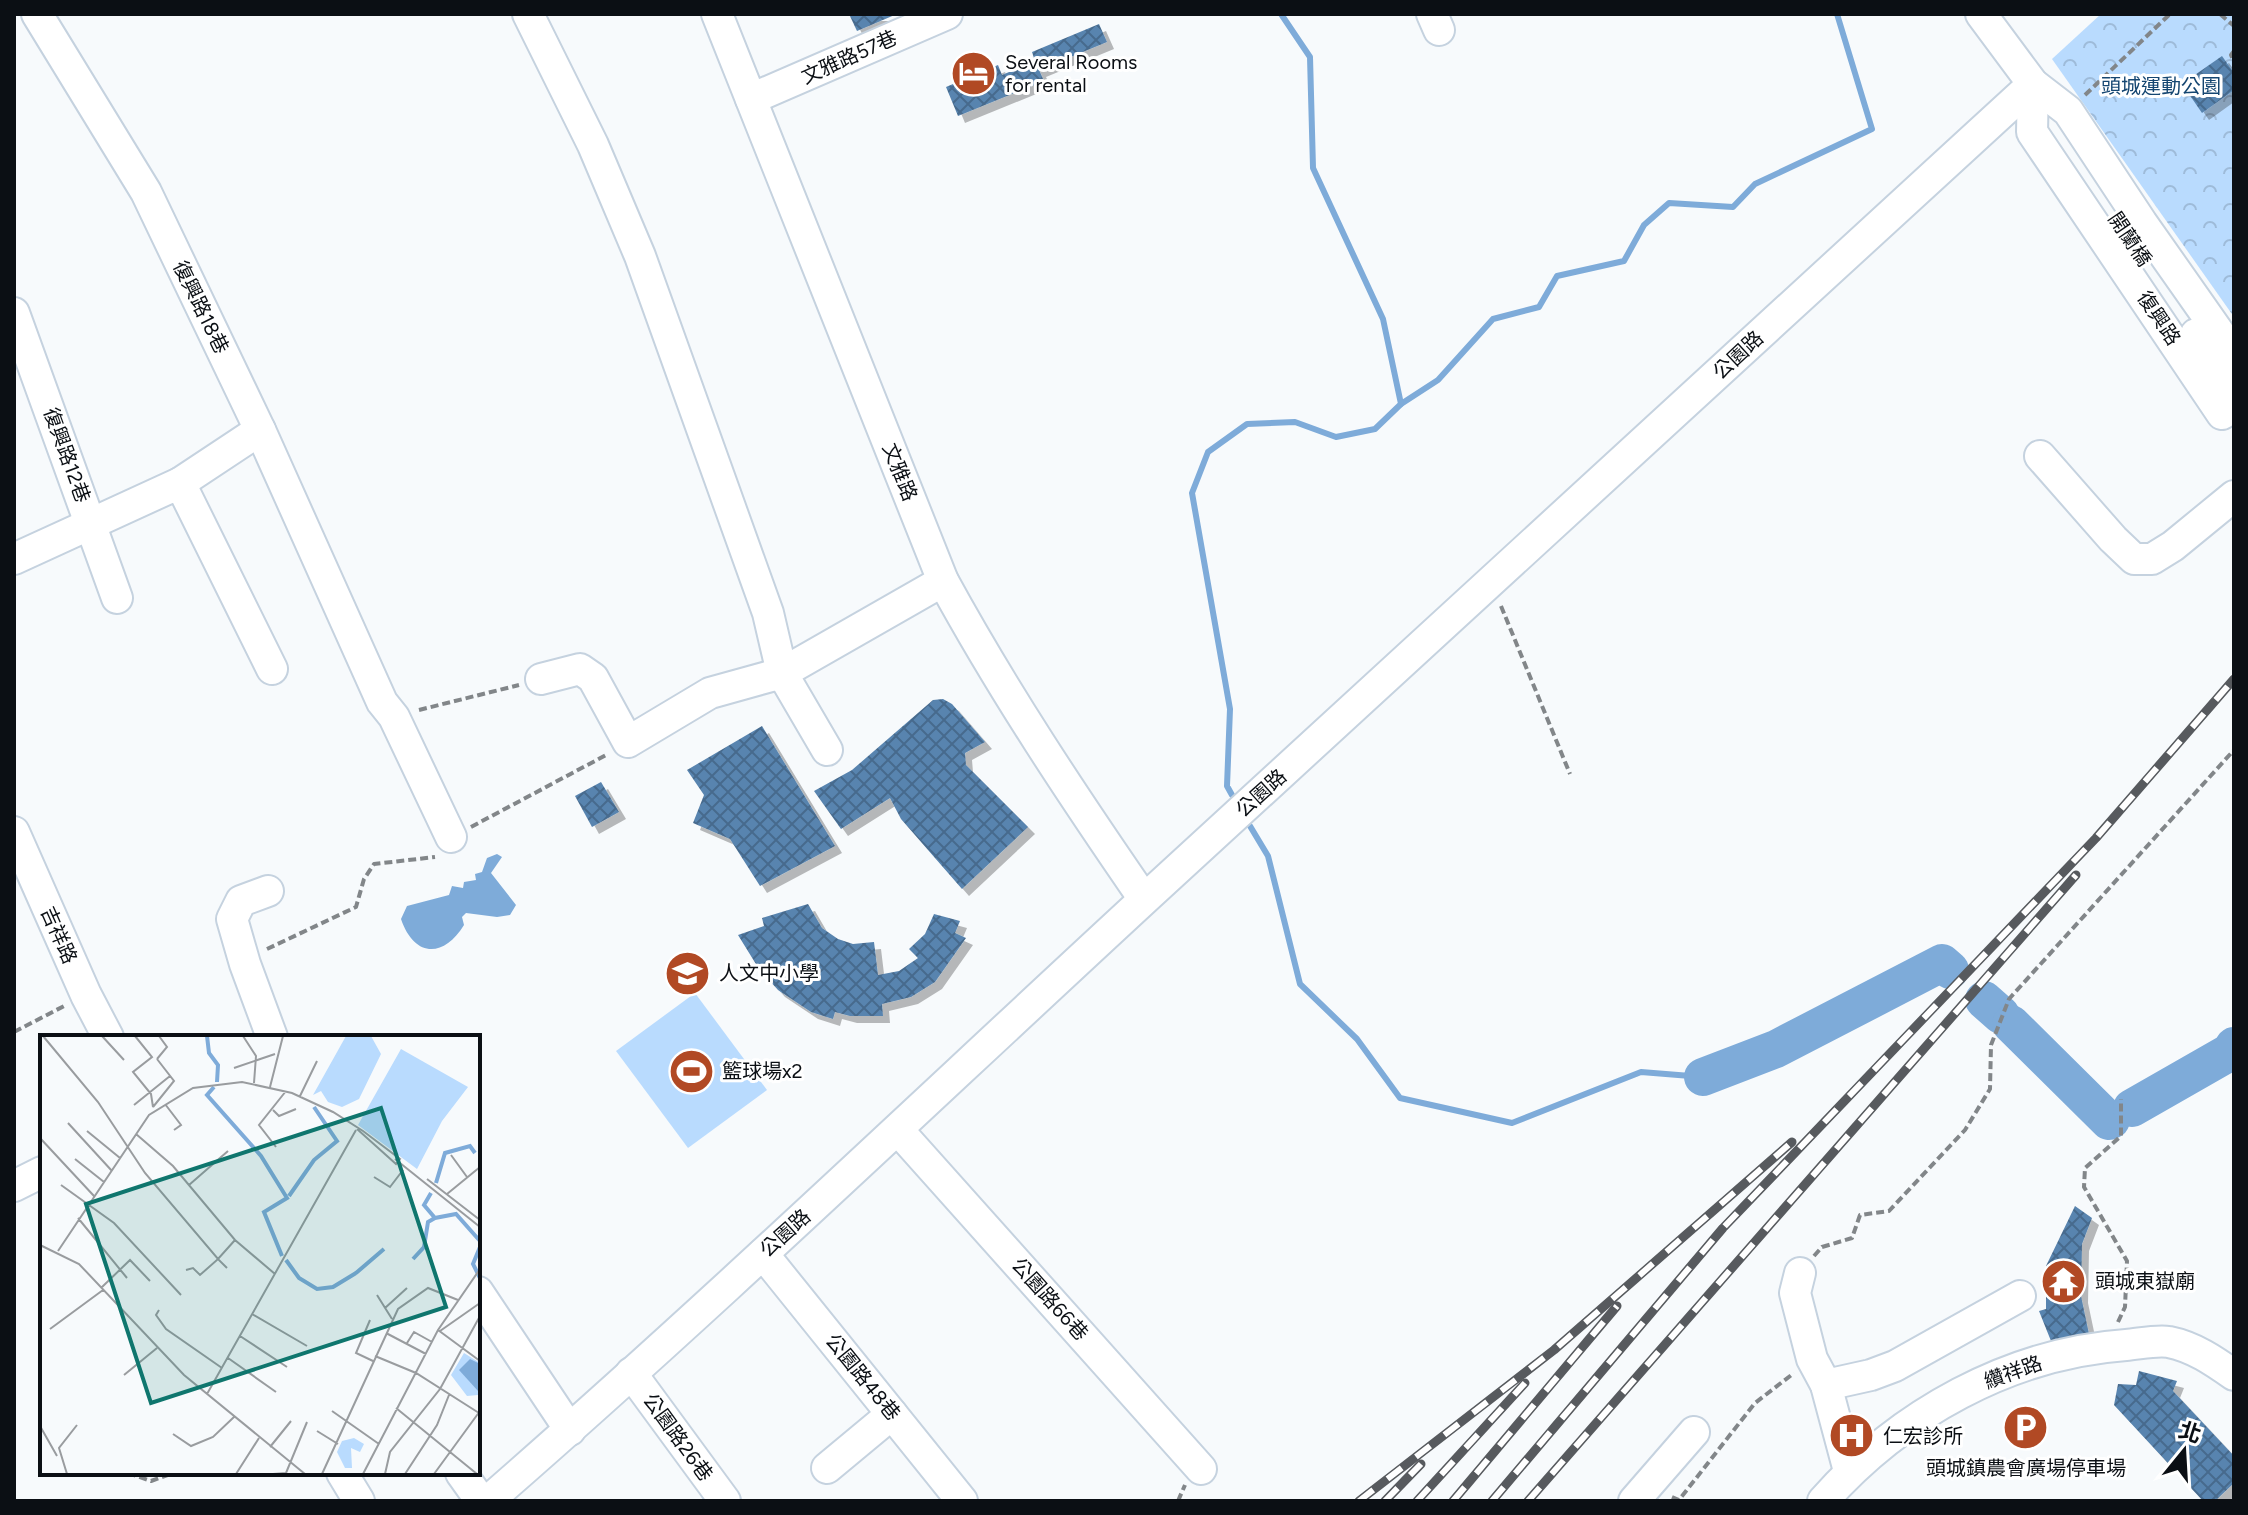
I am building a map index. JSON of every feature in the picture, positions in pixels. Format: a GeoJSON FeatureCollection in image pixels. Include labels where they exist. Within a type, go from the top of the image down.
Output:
{"type":"FeatureCollection","features":[{"type":"Feature","properties":{"kind":"street","name":"復興路18巷"},"geometry":{"type":"LineString","coordinates":[[37,14],[146,192],[260,430],[382,702],[394,717],[451,837]]}},
{"type":"Feature","properties":{"kind":"street"},"geometry":{"type":"LineString","coordinates":[[528,14],[593,145],[640,256],[768,613],[782,673],[827,750]]}},
{"type":"Feature","properties":{"kind":"street","name":"文雅路"},"geometry":{"type":"LineString","coordinates":[[717,14],[943,581],[1075,799],[1144,899]]}},
{"type":"Feature","properties":{"kind":"street","name":"文雅路57巷"},"geometry":{"type":"LineString","coordinates":[[751,99],[947,14]]}},
{"type":"Feature","properties":{"kind":"street","name":"復興路"},"geometry":{"type":"LineString","coordinates":[[1981,14],[2033,84],[2068,111],[2234,354]]}},
{"type":"Feature","properties":{"kind":"street","name":"復興路"},"geometry":{"type":"LineString","coordinates":[[2033,84],[2032,132],[2231,410]]}},
{"type":"Feature","properties":{"kind":"street","name":"公園路"},"geometry":{"type":"LineString","coordinates":[[488,1501],[763,1254],[1144,899],[2033,84]]}},
{"type":"Feature","properties":{"kind":"street","name":"復興路12巷"},"geometry":{"type":"LineString","coordinates":[[14,313],[117,598]]}},
{"type":"Feature","properties":{"kind":"street"},"geometry":{"type":"LineString","coordinates":[[14,559],[180,483],[260,430]]}},
{"type":"Feature","properties":{"kind":"street"},"geometry":{"type":"LineString","coordinates":[[2040,456],[2134,559],[2152,559],[2173,546],[2234,496]]}},
{"type":"Feature","properties":{"kind":"street"},"geometry":{"type":"LineString","coordinates":[[180,483],[272,669]]}},
{"type":"Feature","properties":{"kind":"street"},"geometry":{"type":"LineString","coordinates":[[541,679],[580,669],[593,678],[628,742],[710,693],[782,673],[943,581]]}},
{"type":"Feature","properties":{"kind":"street","name":"吉祥路"},"geometry":{"type":"LineString","coordinates":[[14,832],[107,1035]]}},
{"type":"Feature","properties":{"kind":"street"},"geometry":{"type":"LineString","coordinates":[[268,891],[241,901],[232,919],[271,1035]]}},
{"type":"Feature","properties":{"kind":"street","name":"公園路66巷"},"geometry":{"type":"LineString","coordinates":[[898,1130],[1201,1469]]}},
{"type":"Feature","properties":{"kind":"street"},"geometry":{"type":"LineString","coordinates":[[14,1186],[40,1173]]}},
{"type":"Feature","properties":{"kind":"street","name":"公園路48巷"},"geometry":{"type":"LineString","coordinates":[[763,1254],[962,1501]]}},
{"type":"Feature","properties":{"kind":"street"},"geometry":{"type":"LineString","coordinates":[[1800,1273],[1795,1293],[1812,1359],[1826,1385],[1849,1471]]}},
{"type":"Feature","properties":{"kind":"street"},"geometry":{"type":"LineString","coordinates":[[480,1295],[570,1430]]}},
{"type":"Feature","properties":{"kind":"street"},"geometry":{"type":"LineString","coordinates":[[1826,1385],[1895,1366],[2020,1296]]}},
{"type":"Feature","properties":{"kind":"street","name":"纘祥路"},"geometry":{"type":"LineString","coordinates":[[1823,1501],[1849,1471],[1951,1397],[2025,1366],[2106,1346],[2167,1342],[2207,1355],[2234,1375]]}},
{"type":"Feature","properties":{"kind":"street","name":"公園路26巷"},"geometry":{"type":"LineString","coordinates":[[631,1373],[725,1501]]}},
{"type":"Feature","properties":{"kind":"street"},"geometry":{"type":"LineString","coordinates":[[827,1468],[892,1414]]}},
{"type":"Feature","properties":{"kind":"street"},"geometry":{"type":"LineString","coordinates":[[1642,1491],[1694,1432]]}},
{"type":"Feature","properties":{"kind":"street"},"geometry":{"type":"LineString","coordinates":[[343,1475],[359,1501]]}},
{"type":"Feature","properties":{"kind":"street"},"geometry":{"type":"LineString","coordinates":[[462,1475],[481,1501]]}},
{"type":"Feature","properties":{"kind":"path"},"geometry":{"type":"LineString","coordinates":[[2068,111],[2170,14]]}},
{"type":"Feature","properties":{"kind":"path"},"geometry":{"type":"LineString","coordinates":[[2220,14],[2234,26]]}},
{"type":"Feature","properties":{"kind":"path"},"geometry":{"type":"LineString","coordinates":[[2234,51],[2231,55],[2234,62]]}},
{"type":"Feature","properties":{"kind":"path"},"geometry":{"type":"LineString","coordinates":[[1491,582],[1570,774]]}},
{"type":"Feature","properties":{"kind":"path"},"geometry":{"type":"LineString","coordinates":[[394,717],[541,679]]}},
{"type":"Feature","properties":{"kind":"path"},"geometry":{"type":"LineString","coordinates":[[245,964],[268,949],[356,907],[364,879],[374,864],[439,856],[451,837],[544,790],[628,742]]}},
{"type":"Feature","properties":{"kind":"path"},"geometry":{"type":"LineString","coordinates":[[1800,1273],[1822,1247],[1852,1238],[1860,1215],[1889,1211],[1965,1130],[1990,1089],[1991,1045],[2009,999],[2234,750]]}},
{"type":"Feature","properties":{"kind":"path"},"geometry":{"type":"LineString","coordinates":[[14,1032],[86,995]]}},
{"type":"Feature","properties":{"kind":"path"},"geometry":{"type":"LineString","coordinates":[[2106,1346],[2125,1307],[2127,1261],[2084,1187],[2085,1168],[2121,1136],[2121,1099]]}},
{"type":"Feature","properties":{"kind":"path"},"geometry":{"type":"LineString","coordinates":[[1642,1491],[1679,1500],[1755,1403],[1812,1359]]}},
{"type":"Feature","properties":{"kind":"path"},"geometry":{"type":"LineString","coordinates":[[134,1475],[151,1481],[168,1475]]}},
{"type":"Feature","properties":{"kind":"green space","name":"頭城運動公園"},"geometry":{"type":"Polygon","coordinates":[[[2101,14],[2234,14],[2234,317],[2052,59],[2101,14]]]}},
{"type":"Feature","properties":{"kind":"green space","name":"籃球場x2"},"geometry":{"type":"Polygon","coordinates":[[[695,993],[767,1090],[688,1148],[616,1051],[695,993]]]}},
{"type":"Feature","properties":{"kind":"shaded area"},"geometry":{"type":"Polygon","coordinates":[[[497,854],[502,857],[491,873],[516,905],[510,915],[497,917],[466,913],[462,917],[464,925],[447,944],[430,949],[413,941],[401,919],[407,906],[449,895],[452,886],[463,888],[464,882],[476,880],[475,874],[482,872],[487,858],[497,854]]]}},
{"type":"Feature","properties":{"kind":"building"},"geometry":{"type":"Polygon","coordinates":[[[849,14],[897,14],[857,31],[849,14]]]}},
{"type":"Feature","properties":{"kind":"building"},"geometry":{"type":"Polygon","coordinates":[[[1099,24],[1107,42],[1039,70],[1044,81],[958,116],[946,87],[998,65],[1002,75],[1035,61],[1032,52],[1099,24]]]}},
{"type":"Feature","properties":{"kind":"building"},"geometry":{"type":"Polygon","coordinates":[[[2222,56],[2234,73],[2234,90],[2202,113],[2182,84],[2222,56]]]}},
{"type":"Feature","properties":{"kind":"building"},"geometry":{"type":"Polygon","coordinates":[[[943,699],[952,704],[985,742],[965,753],[966,765],[1028,827],[962,889],[901,819],[890,798],[841,829],[814,791],[852,770],[933,700],[943,699]]]}},
{"type":"Feature","properties":{"kind":"building"},"geometry":{"type":"Polygon","coordinates":[[[762,726],[835,846],[760,886],[730,839],[693,823],[704,795],[687,770],[762,726]]]}},
{"type":"Feature","properties":{"kind":"building"},"geometry":{"type":"Polygon","coordinates":[[[601,782],[619,812],[592,827],[575,796],[601,782]]]}},
{"type":"Feature","properties":{"kind":"building"},"geometry":{"type":"Polygon","coordinates":[[[808,904],[822,928],[838,939],[853,944],[874,942],[878,975],[899,971],[918,958],[909,949],[925,934],[934,914],[960,921],[955,933],[966,938],[935,982],[911,997],[882,1004],[883,1016],[850,1016],[835,1012],[833,1019],[811,1012],[778,990],[759,969],[738,935],[764,926],[762,918],[808,904]]]}},
{"type":"Feature","properties":{"kind":"building","name":"頭城東嶽廟"},"geometry":{"type":"Polygon","coordinates":[[[2075,1206],[2092,1218],[2082,1244],[2081,1296],[2089,1334],[2051,1341],[2039,1311],[2046,1309],[2046,1266],[2075,1206]]]}},
{"type":"Feature","properties":{"kind":"building"},"geometry":{"type":"Polygon","coordinates":[[[2139,1371],[2177,1381],[2173,1391],[2234,1456],[2234,1483],[2215,1501],[2203,1501],[2114,1405],[2118,1384],[2136,1385],[2139,1371]]]}},
{"type":"Feature","properties":{"kind":"waterway"},"geometry":{"type":"LineString","coordinates":[[1232,795],[1227,786],[1230,709],[1192,493],[1208,452],[1247,424],[1295,422],[1336,437],[1375,429],[1401,404],[1383,319],[1313,168],[1310,57],[1281,14]]}},
{"type":"Feature","properties":{"kind":"waterway"},"geometry":{"type":"LineString","coordinates":[[1401,404],[1438,380],[1493,319],[1539,307],[1557,276],[1624,261],[1644,225],[1669,203],[1733,207],[1755,184],[1872,129],[1837,14]]}},
{"type":"Feature","properties":{"kind":"waterway"},"geometry":{"type":"LineString","coordinates":[[1250,826],[1268,856],[1300,984],[1357,1039],[1400,1098],[1512,1123],[1641,1072],[1703,1077]]}},
{"type":"Feature","properties":{"kind":"waterway"},"geometry":{"type":"LineString","coordinates":[[1703,1077],[1776,1049],[1942,963],[1950,970]]}},
{"type":"Feature","properties":{"kind":"waterway"},"geometry":{"type":"LineString","coordinates":[[1984,1000],[2001,1015]]}},
{"type":"Feature","properties":{"kind":"waterway"},"geometry":{"type":"LineString","coordinates":[[2011,1024],[2111,1120]]}},
{"type":"Feature","properties":{"kind":"waterway"},"geometry":{"type":"LineString","coordinates":[[2132,1108],[2230,1052],[2234,1046]]}},
{"type":"Feature","properties":{"kind":"railway"},"geometry":{"type":"LineString","coordinates":[[1492,1501],[1723,1228],[2096,838],[2234,679]]}},
{"type":"Feature","properties":{"kind":"railway"},"geometry":{"type":"LineString","coordinates":[[1528,1501],[2076,875]]}},
{"type":"Feature","properties":{"kind":"railway"},"geometry":{"type":"LineString","coordinates":[[1359,1501],[1554,1350],[1792,1142]]}},
{"type":"Feature","properties":{"kind":"railway"},"geometry":{"type":"LineString","coordinates":[[1453,1501],[1617,1306]]}},
{"type":"Feature","properties":{"kind":"railway"},"geometry":{"type":"LineString","coordinates":[[1417,1501],[1525,1383]]}},
{"type":"Feature","properties":{"kind":"railway"},"geometry":{"type":"LineString","coordinates":[[1385,1501],[1421,1464]]}},
{"type":"Feature","properties":{"kind":"place","name":"Several Rooms for rental"},"geometry":{"type":"Point","coordinates":[974,74]}},
{"type":"Feature","properties":{"kind":"place","name":"人文中小學"},"geometry":{"type":"Point","coordinates":[688,973]}},
{"type":"Feature","properties":{"kind":"place","name":"籃球場x2"},"geometry":{"type":"Point","coordinates":[691,1071]}},
{"type":"Feature","properties":{"kind":"place","name":"頭城東嶽廟"},"geometry":{"type":"Point","coordinates":[2064,1281]}},
{"type":"Feature","properties":{"kind":"place","name":"頭城鎮農會廣場停車場"},"geometry":{"type":"Point","coordinates":[2026,1428]}},
{"type":"Feature","properties":{"kind":"place","name":"仁宏診所"},"geometry":{"type":"Point","coordinates":[1852,1436]}}]}
